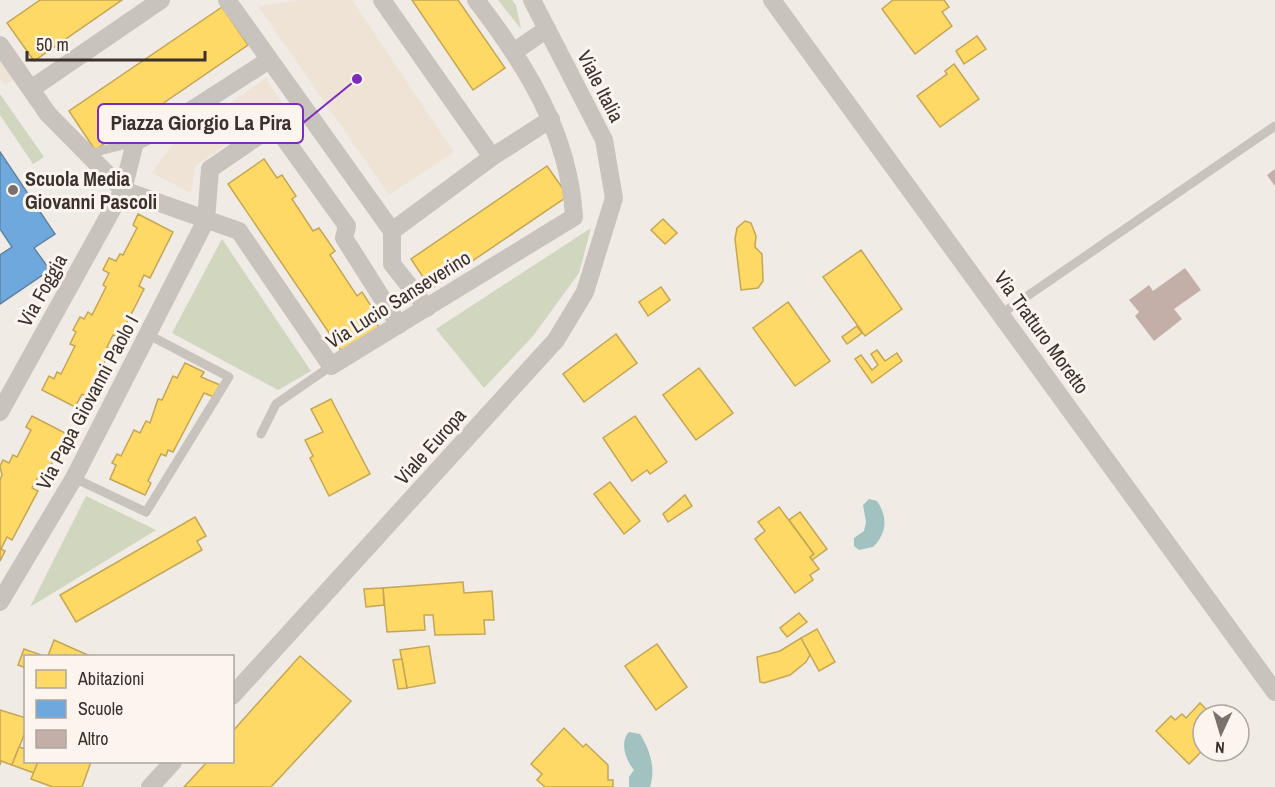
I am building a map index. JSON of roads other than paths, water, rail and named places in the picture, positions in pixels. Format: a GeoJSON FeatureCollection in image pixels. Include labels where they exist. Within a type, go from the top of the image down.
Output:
{"type":"FeatureCollection","features":[{"type":"Feature","properties":{"kind":"street"},"geometry":{"type":"LineString","coordinates":[[31,90],[162,0]]}},
{"type":"Feature","properties":{"kind":"street"},"geometry":{"type":"LineString","coordinates":[[227,0],[392,231],[392,264],[427,308]]}},
{"type":"Feature","properties":{"kind":"street"},"geometry":{"type":"LineString","coordinates":[[382,0],[492,157]]}},
{"type":"Feature","properties":{"kind":"street"},"geometry":{"type":"LineString","coordinates":[[392,231],[492,157],[550,119],[515,51],[476,0]]}},
{"type":"Feature","properties":{"kind":"street","name":"Viale Italia"},"geometry":{"type":"LineString","coordinates":[[532,0],[604,140],[614,198]]}},
{"type":"Feature","properties":{"kind":"street","name":"Via Tratturo Moretto"},"geometry":{"type":"LineString","coordinates":[[772,0],[1275,692]]}},
{"type":"Feature","properties":{"kind":"street"},"geometry":{"type":"LineString","coordinates":[[515,51],[546,29]]}},
{"type":"Feature","properties":{"kind":"street"},"geometry":{"type":"LineString","coordinates":[[0,45],[48,114],[123,190],[239,231],[332,366]]}},
{"type":"Feature","properties":{"kind":"street"},"geometry":{"type":"LineString","coordinates":[[135,142],[162,129],[269,60]]}},
{"type":"Feature","properties":{"kind":"street"},"geometry":{"type":"LineString","coordinates":[[206,220],[210,169],[302,106]]}},
{"type":"Feature","properties":{"kind":"street","name":"Via Lucio Sanseverino"},"geometry":{"type":"LineString","coordinates":[[332,366],[574,217],[572,186],[550,119]]}},
{"type":"Feature","properties":{"kind":"street"},"geometry":{"type":"LineString","coordinates":[[274,124],[347,226],[344,238],[399,325]]}},
{"type":"Feature","properties":{"kind":"street","name":"Via Foggia"},"geometry":{"type":"LineString","coordinates":[[0,412],[123,190],[135,142]]}},
{"type":"Feature","properties":{"kind":"street","name":"Viale Europa"},"geometry":{"type":"LineString","coordinates":[[234,694],[556,340],[585,292],[614,198]]}},
{"type":"Feature","properties":{"kind":"street","name":"Via Papa Giovanni Paolo I"},"geometry":{"type":"LineString","coordinates":[[0,602],[74,478],[206,220]]}},
{"type":"Feature","properties":{"kind":"street"},"geometry":{"type":"LineString","coordinates":[[150,787],[172,763]]}},
{"type":"Feature","properties":{"kind":"lane"},"geometry":{"type":"LineString","coordinates":[[1000,314],[1275,126]]}},
{"type":"Feature","properties":{"kind":"lane"},"geometry":{"type":"LineString","coordinates":[[86,154],[135,142]]}},
{"type":"Feature","properties":{"kind":"lane"},"geometry":{"type":"LineString","coordinates":[[74,478],[146,512],[229,377],[149,335]]}},
{"type":"Feature","properties":{"kind":"lane","name":"Via Lucio Sanseverino"},"geometry":{"type":"LineString","coordinates":[[261,434],[276,404],[332,366]]}},
{"type":"Feature","properties":{"kind":"water"},"geometry":{"type":"Polygon","coordinates":[[[869,499],[877,501],[881,507],[884,519],[883,531],[873,547],[859,550],[854,546],[854,538],[864,531],[866,522],[863,505],[869,499]]]}},
{"type":"Feature","properties":{"kind":"water"},"geometry":{"type":"Polygon","coordinates":[[[629,732],[640,734],[647,746],[652,766],[650,787],[629,787],[629,777],[634,770],[628,762],[624,741],[629,732]]]}},
{"type":"Feature","properties":{"kind":"place","name":"Piazza Giorgio La Pira"},"geometry":{"type":"Point","coordinates":[357,79]}},
{"type":"Feature","properties":{"kind":"place","name":"Scuola Media Giovanni Pascoli"},"geometry":{"type":"Point","coordinates":[13,190]}}]}
